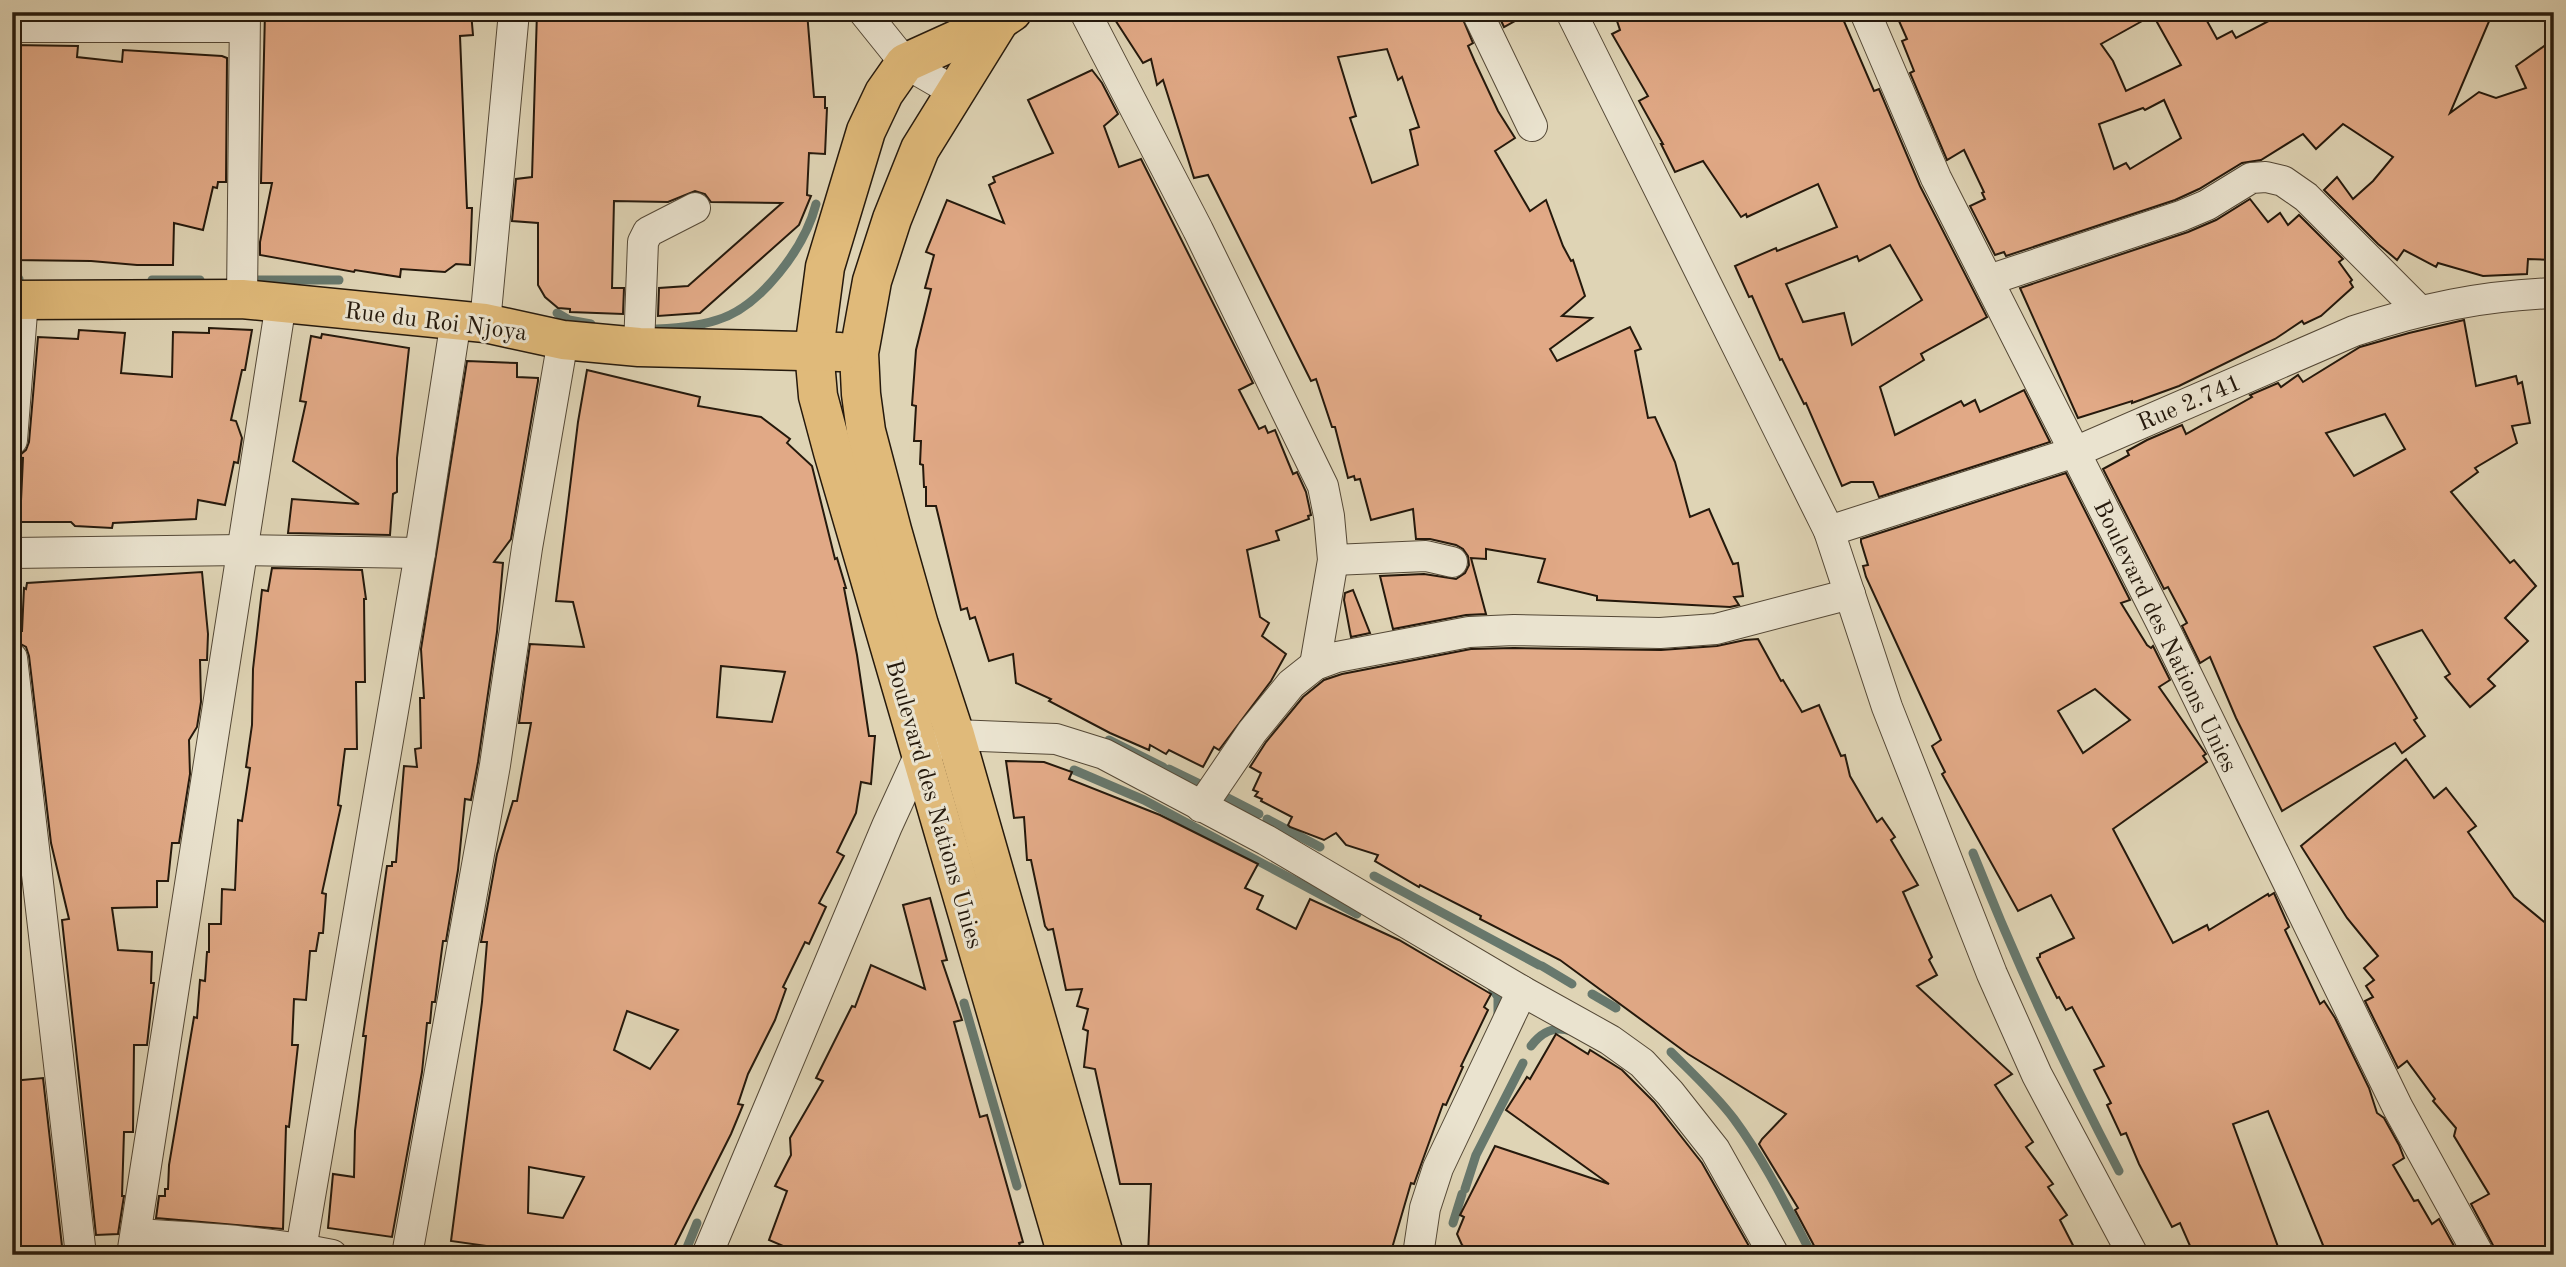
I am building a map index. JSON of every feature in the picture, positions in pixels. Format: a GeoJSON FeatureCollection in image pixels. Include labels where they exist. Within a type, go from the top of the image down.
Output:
{"type":"FeatureCollection","features":[{"type":"Feature","properties":{"kind":"main road"},"geometry":{"type":"LineString","coordinates":[[905,63],[1006,16]]}},
{"type":"Feature","properties":{"kind":"main road","name":"Boulevard des Nations Unies"},"geometry":{"type":"LineString","coordinates":[[1006,16],[920,149],[892,219],[872,281],[859,353],[863,406],[875,467],[919,625],[954,736],[1067,1255]]}},
{"type":"Feature","properties":{"kind":"main road","name":"Boulevard des Nations Unies"},"geometry":{"type":"LineString","coordinates":[[905,63],[884,93],[866,131],[825,267],[814,350],[818,396],[920,754],[1104,1255]]}},
{"type":"Feature","properties":{"kind":"main road","name":"Rue du Roi Njoya"},"geometry":{"type":"LineString","coordinates":[[18,300],[242,299],[471,321],[563,340],[639,347],[859,353]]}},
{"type":"Feature","properties":{"kind":"street"},"geometry":{"type":"LineString","coordinates":[[300,1252],[420,553],[471,321],[514,12]]}},
{"type":"Feature","properties":{"kind":"street"},"geometry":{"type":"LineString","coordinates":[[864,12],[905,63],[955,92]]}},
{"type":"Feature","properties":{"kind":"street"},"geometry":{"type":"LineString","coordinates":[[1085,12],[1198,230],[1323,486],[1334,561],[1315,665]]}},
{"type":"Feature","properties":{"kind":"street"},"geometry":{"type":"LineString","coordinates":[[1477,12],[1532,126]]}},
{"type":"Feature","properties":{"kind":"street"},"geometry":{"type":"LineString","coordinates":[[1571,12],[1829,531],[1887,707],[1992,974],[2037,1075],[2133,1255]]}},
{"type":"Feature","properties":{"kind":"street","name":"Boulevard des Nations Unies"},"geometry":{"type":"LineString","coordinates":[[1865,12],[1936,177],[2168,638],[2398,1108],[2479,1255]]}},
{"type":"Feature","properties":{"kind":"street"},"geometry":{"type":"LineString","coordinates":[[12,27],[244,20],[242,299]]}},
{"type":"Feature","properties":{"kind":"street"},"geometry":{"type":"LineString","coordinates":[[1989,279],[2181,216],[2207,205],[2251,178],[2266,177],[2283,181],[2306,197],[2420,311]]}},
{"type":"Feature","properties":{"kind":"street"},"geometry":{"type":"LineString","coordinates":[[639,347],[643,242],[648,232],[695,208]]}},
{"type":"Feature","properties":{"kind":"street","name":"Rue 2.741"},"geometry":{"type":"LineString","coordinates":[[1829,531],[2075,452],[2354,331],[2420,311],[2476,299],[2554,292]]}},
{"type":"Feature","properties":{"kind":"street"},"geometry":{"type":"LineString","coordinates":[[12,440],[18,300]]}},
{"type":"Feature","properties":{"kind":"street"},"geometry":{"type":"LineString","coordinates":[[281,303],[134,1245],[225,1240],[332,1255]]}},
{"type":"Feature","properties":{"kind":"street"},"geometry":{"type":"LineString","coordinates":[[407,1255],[493,779],[527,548],[563,340]]}},
{"type":"Feature","properties":{"kind":"street"},"geometry":{"type":"LineString","coordinates":[[12,553],[243,550],[420,553]]}},
{"type":"Feature","properties":{"kind":"street"},"geometry":{"type":"LineString","coordinates":[[1334,561],[1426,556],[1452,562]]}},
{"type":"Feature","properties":{"kind":"street"},"geometry":{"type":"LineString","coordinates":[[1201,807],[1260,722],[1291,684],[1315,665],[1337,657],[1469,632],[1514,630],[1660,634],[1716,629],[1850,594]]}},
{"type":"Feature","properties":{"kind":"street"},"geometry":{"type":"LineString","coordinates":[[12,658],[81,1255]]}},
{"type":"Feature","properties":{"kind":"street"},"geometry":{"type":"LineString","coordinates":[[708,1255],[877,849],[920,754],[954,736],[1056,739],[1104,754],[1266,840],[1610,1040],[1642,1063],[1670,1093],[1715,1150],[1774,1255]]}},
{"type":"Feature","properties":{"kind":"street"},"geometry":{"type":"LineString","coordinates":[[1418,1255],[1426,1208],[1438,1168],[1522,991]]}},
{"type":"Feature","properties":{"kind":"building"},"geometry":{"type":"Polygon","coordinates":[[[265,12],[471,12],[473,35],[460,36],[467,208],[472,208],[470,265],[456,264],[445,272],[401,269],[400,277],[354,272],[260,255],[260,242],[272,183],[261,183],[265,12]]]}},
{"type":"Feature","properties":{"kind":"building"},"geometry":{"type":"Polygon","coordinates":[[[537,12],[807,12],[814,97],[825,97],[827,108],[825,154],[809,153],[807,195],[811,196],[799,225],[700,313],[658,316],[659,288],[688,286],[782,203],[711,202],[705,194],[695,191],[668,202],[614,201],[612,288],[624,288],[623,314],[570,312],[570,309],[558,308],[545,297],[538,285],[538,223],[512,221],[516,179],[532,177],[537,12]]]}},
{"type":"Feature","properties":{"kind":"building"},"geometry":{"type":"Polygon","coordinates":[[[1110,12],[1460,12],[1473,43],[1468,46],[1498,111],[1515,138],[1495,151],[1530,211],[1546,200],[1563,246],[1571,261],[1573,260],[1585,296],[1562,316],[1592,318],[1550,349],[1557,361],[1630,327],[1641,349],[1635,351],[1648,418],[1655,417],[1675,462],[1690,517],[1709,509],[1733,564],[1738,563],[1743,596],[1734,597],[1739,605],[1730,607],[1597,600],[1597,596],[1538,582],[1545,559],[1486,549],[1486,559],[1471,558],[1486,614],[1466,615],[1393,629],[1380,576],[1424,574],[1456,579],[1465,573],[1469,565],[1468,556],[1456,545],[1416,539],[1413,509],[1371,520],[1360,479],[1355,480],[1354,476],[1348,478],[1335,427],[1332,427],[1316,379],[1311,381],[1208,175],[1194,178],[1163,80],[1157,85],[1151,59],[1143,63],[1110,12]],[[1387,49],[1338,57],[1356,116],[1350,118],[1372,183],[1418,165],[1410,130],[1419,127],[1402,77],[1398,80],[1387,49]]]}},
{"type":"Feature","properties":{"kind":"building"},"geometry":{"type":"Polygon","coordinates":[[[1497,12],[1531,12],[1504,27],[1497,12]]]}},
{"type":"Feature","properties":{"kind":"building"},"geometry":{"type":"Polygon","coordinates":[[[1614,12],[1840,12],[1874,91],[1879,89],[1920,186],[1987,317],[1921,354],[1924,360],[1880,387],[1895,435],[1961,401],[1964,406],[1975,400],[1980,412],[2024,390],[2050,442],[1879,497],[1873,482],[1851,482],[1842,486],[1806,403],[1804,404],[1782,359],[1780,360],[1752,296],[1749,297],[1735,266],[1776,248],[1777,251],[1837,227],[1818,184],[1747,217],[1746,214],[1741,217],[1703,161],[1675,172],[1639,101],[1648,96],[1612,34],[1620,30],[1614,12]],[[1890,245],[1859,261],[1857,256],[1786,284],[1803,322],[1844,313],[1852,345],[1922,300],[1890,245]]]}},
{"type":"Feature","properties":{"kind":"building"},"geometry":{"type":"Polygon","coordinates":[[[1895,12],[2202,12],[2217,39],[2232,31],[2236,38],[2286,12],[2493,12],[2450,113],[2479,92],[2496,98],[2526,88],[2516,66],[2554,39],[2554,260],[2528,259],[2527,274],[2483,276],[2438,263],[2436,267],[2404,250],[2397,260],[2324,190],[2337,177],[2353,199],[2393,157],[2343,124],[2316,149],[2303,134],[2261,160],[2242,163],[2175,200],[2006,256],[2004,252],[1995,255],[1970,206],[1985,199],[1982,193],[1984,192],[1964,150],[1947,160],[1910,73],[1914,71],[1902,41],[1907,39],[1895,12]],[[2153,15],[2101,44],[2113,61],[2126,91],[2181,65],[2153,15]],[[2164,100],[2145,110],[2143,108],[2099,124],[2114,169],[2126,163],[2130,169],[2181,138],[2164,100]]]}},
{"type":"Feature","properties":{"kind":"building"},"geometry":{"type":"Polygon","coordinates":[[[12,45],[78,46],[77,57],[122,62],[123,50],[227,58],[226,182],[218,182],[217,188],[213,187],[203,230],[174,223],[173,265],[12,260],[12,45]]]}},
{"type":"Feature","properties":{"kind":"building"},"geometry":{"type":"Polygon","coordinates":[[[1092,70],[1118,114],[1104,126],[1119,167],[1141,159],[1253,383],[1239,390],[1259,429],[1265,426],[1268,433],[1275,430],[1293,474],[1297,472],[1306,492],[1311,515],[1308,516],[1309,519],[1276,531],[1279,540],[1247,550],[1260,617],[1269,623],[1262,636],[1286,654],[1271,681],[1219,750],[1214,747],[1203,767],[1169,750],[1166,754],[1150,745],[1149,750],[1110,733],[1049,701],[1051,699],[1016,683],[1013,654],[989,661],[975,617],[970,619],[967,608],[961,610],[936,506],[926,506],[923,465],[920,464],[921,441],[914,441],[916,406],[912,405],[916,350],[931,289],[925,288],[934,255],[926,252],[947,200],[1004,223],[989,185],[995,182],[993,177],[1053,153],[1028,100],[1092,70]]]}},
{"type":"Feature","properties":{"kind":"building"},"geometry":{"type":"Polygon","coordinates":[[[2250,199],[2268,222],[2280,213],[2288,225],[2299,215],[2343,259],[2339,262],[2352,280],[2350,282],[2353,287],[2321,316],[2304,324],[2302,321],[2275,339],[2179,386],[2078,418],[2020,288],[2188,232],[2216,220],[2250,199]]]}},
{"type":"Feature","properties":{"kind":"building"},"geometry":{"type":"Polygon","coordinates":[[[2464,320],[2476,386],[2516,376],[2518,384],[2522,382],[2530,423],[2512,426],[2517,443],[2475,468],[2478,472],[2451,492],[2510,563],[2514,560],[2536,586],[2505,618],[2528,641],[2488,679],[2495,686],[2470,707],[2445,677],[2450,674],[2422,630],[2374,647],[2425,736],[2402,753],[2395,743],[2282,811],[2236,718],[2210,657],[2200,663],[2182,626],[2187,623],[2168,587],[2164,589],[2103,469],[2129,455],[2127,451],[2147,440],[2182,425],[2186,434],[2252,397],[2250,395],[2278,383],[2281,387],[2298,375],[2303,382],[2360,347],[2464,320]],[[2385,414],[2326,433],[2354,476],[2405,449],[2385,414]]]}},
{"type":"Feature","properties":{"kind":"building"},"geometry":{"type":"Polygon","coordinates":[[[209,328],[252,330],[245,370],[242,370],[231,420],[236,421],[242,438],[238,463],[234,462],[225,505],[198,500],[196,519],[113,523],[112,528],[75,526],[71,522],[20,522],[23,458],[12,457],[26,450],[29,442],[38,337],[78,339],[79,330],[125,333],[121,373],[172,377],[173,332],[209,333],[209,328]]]}},
{"type":"Feature","properties":{"kind":"building"},"geometry":{"type":"Polygon","coordinates":[[[322,334],[409,348],[397,458],[397,492],[393,494],[390,535],[288,533],[292,499],[359,504],[293,461],[306,402],[300,401],[311,336],[321,338],[322,334]]]}},
{"type":"Feature","properties":{"kind":"building"},"geometry":{"type":"Polygon","coordinates":[[[467,361],[517,363],[517,377],[538,378],[538,381],[511,539],[494,562],[503,563],[497,632],[478,762],[471,800],[465,799],[458,870],[446,941],[443,941],[435,1002],[432,1002],[430,1023],[427,1023],[422,1072],[392,1237],[328,1228],[333,1174],[354,1177],[355,1131],[366,1036],[363,1036],[387,866],[396,862],[404,766],[417,767],[415,749],[421,748],[420,698],[424,698],[421,649],[467,361]]]}},
{"type":"Feature","properties":{"kind":"building"},"geometry":{"type":"Polygon","coordinates":[[[587,370],[700,397],[698,406],[761,417],[790,439],[787,443],[812,466],[835,559],[837,558],[846,588],[869,736],[875,736],[871,784],[861,782],[856,813],[837,852],[844,856],[819,903],[826,907],[809,944],[805,942],[783,987],[786,989],[775,1020],[748,1074],[738,1104],[743,1105],[731,1134],[670,1255],[491,1255],[494,1247],[451,1241],[482,1002],[487,942],[481,942],[497,854],[513,801],[517,801],[531,723],[519,723],[530,644],[584,647],[573,602],[556,601],[587,370]],[[721,666],[717,717],[772,722],[785,672],[721,666]],[[627,1011],[614,1050],[650,1069],[678,1030],[627,1011]],[[529,1167],[528,1213],[563,1218],[584,1177],[529,1167]]]}},
{"type":"Feature","properties":{"kind":"building"},"geometry":{"type":"Polygon","coordinates":[[[2066,473],[2130,600],[2121,603],[2147,645],[2151,648],[2153,646],[2170,680],[2159,687],[2206,754],[2203,756],[2207,762],[2113,829],[2173,943],[2207,925],[2209,930],[2274,893],[2289,927],[2285,930],[2320,1004],[2324,1001],[2335,1018],[2369,1088],[2377,1113],[2384,1118],[2399,1145],[2404,1158],[2393,1165],[2414,1201],[2418,1200],[2432,1224],[2439,1219],[2459,1255],[2327,1255],[2268,1111],[2233,1124],[2281,1255],[2194,1255],[2180,1223],[2172,1227],[2126,1133],[2121,1135],[2107,1105],[2111,1103],[2094,1070],[2104,1066],[2072,1007],[2066,1010],[2059,997],[2057,998],[2037,958],[2074,938],[2051,895],[2018,911],[1942,774],[1945,772],[1932,746],[1941,740],[1866,577],[1863,566],[1868,565],[1861,539],[2066,473]],[[2095,689],[2058,711],[2083,753],[2130,720],[2095,689]]]}},
{"type":"Feature","properties":{"kind":"building"},"geometry":{"type":"Polygon","coordinates":[[[272,568],[362,570],[366,599],[365,682],[356,682],[357,749],[345,749],[338,805],[341,806],[322,893],[326,894],[323,933],[319,933],[316,951],[310,951],[306,1000],[294,999],[292,1045],[298,1045],[289,1127],[286,1126],[283,1229],[156,1218],[159,1196],[165,1196],[165,1189],[168,1189],[169,1165],[194,1017],[197,1018],[200,980],[205,981],[209,924],[221,924],[222,889],[235,890],[238,820],[242,821],[250,768],[246,767],[252,725],[253,669],[262,590],[268,591],[272,568]]]}},
{"type":"Feature","properties":{"kind":"building"},"geometry":{"type":"Polygon","coordinates":[[[202,572],[208,634],[207,660],[200,660],[201,702],[197,727],[189,740],[190,774],[179,843],[172,843],[168,881],[157,881],[157,907],[112,908],[118,950],[152,952],[151,983],[154,983],[147,1045],[134,1045],[133,1132],[124,1132],[124,1196],[118,1234],[96,1235],[62,920],[69,919],[51,843],[29,656],[26,647],[17,642],[18,631],[22,631],[24,588],[26,589],[27,583],[202,572]]]}},
{"type":"Feature","properties":{"kind":"building"},"geometry":{"type":"Polygon","coordinates":[[[1353,590],[1370,633],[1351,637],[1344,600],[1345,593],[1353,590]]]}},
{"type":"Feature","properties":{"kind":"building"},"geometry":{"type":"Polygon","coordinates":[[[1758,639],[1802,712],[1819,705],[1841,756],[1845,755],[1850,776],[1877,822],[1882,818],[1895,837],[1891,840],[1918,885],[1903,892],[1932,957],[1929,960],[1937,975],[1917,986],[2012,1074],[1995,1085],[2033,1142],[2026,1147],[2053,1184],[2048,1187],[2067,1215],[2060,1220],[2078,1255],[1819,1255],[1795,1210],[1798,1208],[1759,1144],[1786,1114],[1688,1054],[1560,960],[1480,919],[1481,916],[1420,885],[1419,887],[1375,861],[1378,855],[1346,845],[1336,833],[1324,840],[1290,827],[1288,825],[1292,817],[1261,801],[1262,799],[1255,796],[1258,792],[1253,790],[1261,773],[1250,767],[1266,742],[1303,697],[1324,680],[1342,674],[1471,649],[1661,650],[1717,646],[1758,639]]]}},
{"type":"Feature","properties":{"kind":"building"},"geometry":{"type":"Polygon","coordinates":[[[2406,759],[2434,798],[2446,788],[2476,826],[2468,832],[2514,897],[2554,930],[2554,1255],[2496,1255],[2471,1204],[2489,1194],[2454,1136],[2456,1128],[2433,1101],[2435,1099],[2407,1061],[2398,1068],[2365,1001],[2373,997],[2366,986],[2374,980],[2364,968],[2378,956],[2347,918],[2301,846],[2406,759]]]}},
{"type":"Feature","properties":{"kind":"building"},"geometry":{"type":"Polygon","coordinates":[[[1006,761],[1044,762],[1072,772],[1069,779],[1160,815],[1258,864],[1245,888],[1263,896],[1257,909],[1296,929],[1310,899],[1399,940],[1491,994],[1484,1007],[1488,1010],[1446,1105],[1443,1104],[1414,1184],[1411,1183],[1390,1255],[1148,1255],[1151,1184],[1120,1184],[1095,1069],[1084,1067],[1088,1031],[1083,1029],[1088,1009],[1077,1006],[1082,989],[1066,990],[1053,929],[1048,930],[1045,926],[1031,860],[1027,860],[1024,817],[1014,818],[1006,761]]]}},
{"type":"Feature","properties":{"kind":"building"},"geometry":{"type":"Polygon","coordinates":[[[930,898],[947,960],[942,961],[962,1020],[954,1022],[980,1117],[987,1115],[1023,1242],[1019,1243],[1023,1255],[786,1255],[788,1248],[769,1240],[787,1191],[775,1186],[791,1155],[790,1138],[823,1081],[816,1078],[852,1006],[855,1007],[871,965],[925,989],[903,905],[930,898]]]}},
{"type":"Feature","properties":{"kind":"building"},"geometry":{"type":"Polygon","coordinates":[[[1556,1034],[1588,1054],[1590,1050],[1622,1070],[1654,1102],[1702,1163],[1754,1255],[1478,1255],[1462,1245],[1457,1234],[1464,1217],[1460,1215],[1495,1146],[1609,1184],[1506,1110],[1527,1077],[1530,1079],[1556,1034]]]}},
{"type":"Feature","properties":{"kind":"building"},"geometry":{"type":"Polygon","coordinates":[[[43,1078],[63,1255],[12,1255],[12,1081],[43,1078]]]}},
{"type":"Feature","properties":{"kind":"waterway"},"geometry":{"type":"LineString","coordinates":[[646,329],[682,327],[717,320],[749,302],[765,289],[791,256],[802,238],[816,204]]}},
{"type":"Feature","properties":{"kind":"waterway"},"geometry":{"type":"LineString","coordinates":[[12,279],[19,279]]}},
{"type":"Feature","properties":{"kind":"waterway"},"geometry":{"type":"LineString","coordinates":[[152,280],[200,280]]}},
{"type":"Feature","properties":{"kind":"waterway"},"geometry":{"type":"LineString","coordinates":[[251,280],[339,280]]}},
{"type":"Feature","properties":{"kind":"waterway"},"geometry":{"type":"LineString","coordinates":[[557,313],[569,320],[591,324]]}},
{"type":"Feature","properties":{"kind":"waterway"},"geometry":{"type":"LineString","coordinates":[[1109,740],[1163,767]]}},
{"type":"Feature","properties":{"kind":"waterway"},"geometry":{"type":"LineString","coordinates":[[1169,769],[1202,785]]}},
{"type":"Feature","properties":{"kind":"waterway"},"geometry":{"type":"LineString","coordinates":[[1074,770],[1144,800],[1357,914]]}},
{"type":"Feature","properties":{"kind":"waterway"},"geometry":{"type":"LineString","coordinates":[[1224,796],[1259,814]]}},
{"type":"Feature","properties":{"kind":"waterway"},"geometry":{"type":"LineString","coordinates":[[1267,819],[1320,847]]}},
{"type":"Feature","properties":{"kind":"waterway"},"geometry":{"type":"LineString","coordinates":[[1973,853],[2042,1014],[2119,1171]]}},
{"type":"Feature","properties":{"kind":"waterway"},"geometry":{"type":"LineString","coordinates":[[1374,876],[1539,965]]}},
{"type":"Feature","properties":{"kind":"waterway"},"geometry":{"type":"LineString","coordinates":[[1542,966],[1572,984]]}},
{"type":"Feature","properties":{"kind":"waterway"},"geometry":{"type":"LineString","coordinates":[[1492,988],[1498,997],[1498,1015]]}},
{"type":"Feature","properties":{"kind":"waterway"},"geometry":{"type":"LineString","coordinates":[[1592,994],[1616,1008]]}},
{"type":"Feature","properties":{"kind":"waterway"},"geometry":{"type":"LineString","coordinates":[[964,1003],[1017,1186]]}},
{"type":"Feature","properties":{"kind":"waterway"},"geometry":{"type":"LineString","coordinates":[[1531,1046],[1548,1031],[1571,1031]]}},
{"type":"Feature","properties":{"kind":"waterway"},"geometry":{"type":"LineString","coordinates":[[1671,1052],[1720,1101],[1734,1119],[1776,1185],[1812,1255]]}},
{"type":"Feature","properties":{"kind":"waterway"},"geometry":{"type":"LineString","coordinates":[[1465,1189],[1476,1155],[1523,1063]]}},
{"type":"Feature","properties":{"kind":"waterway"},"geometry":{"type":"LineString","coordinates":[[1453,1223],[1462,1194]]}},
{"type":"Feature","properties":{"kind":"waterway"},"geometry":{"type":"LineString","coordinates":[[684,1255],[697,1223]]}}]}
